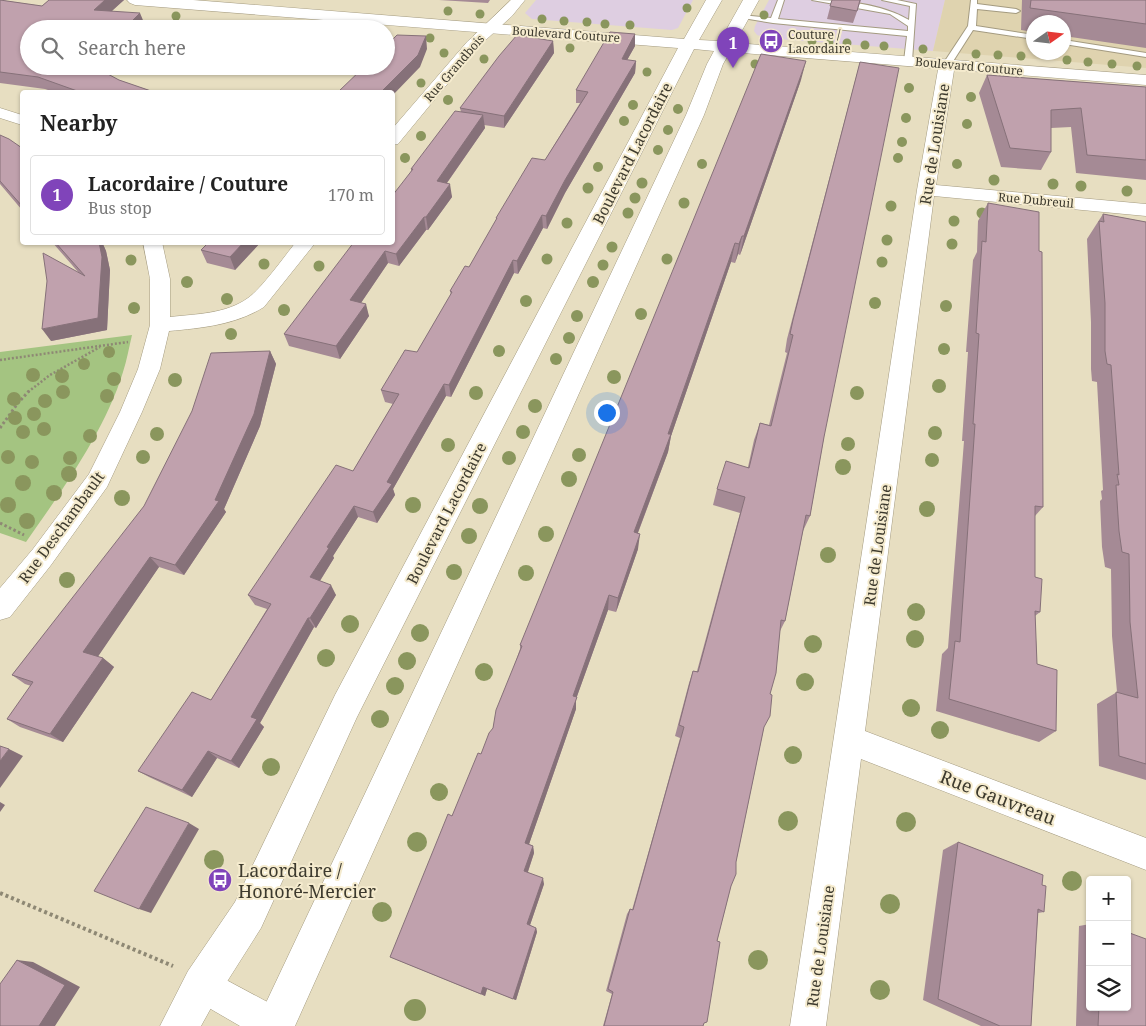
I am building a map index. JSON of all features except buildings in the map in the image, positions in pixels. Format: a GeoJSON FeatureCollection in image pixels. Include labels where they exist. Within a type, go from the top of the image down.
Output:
{"type":"FeatureCollection","features":[{"type":"Feature","properties":{"kind":"main road","name":"Boulevard Couture"},"geometry":{"type":"LineString","coordinates":[[135,0],[389,20]]}},
{"type":"Feature","properties":{"kind":"main road","name":"Boulevard Lacordaire"},"geometry":{"type":"LineString","coordinates":[[180,1026],[204,982],[248,915],[346,706],[689,44],[714,0]]}},
{"type":"Feature","properties":{"kind":"main road"},"geometry":{"type":"LineString","coordinates":[[275,1026],[690,124],[715,64],[751,0]]}},
{"type":"Feature","properties":{"kind":"main road","name":"Boulevard Couture"},"geometry":{"type":"LineString","coordinates":[[395,20],[1146,80]]}},
{"type":"Feature","properties":{"kind":"street","name":"Rue Grandbois"},"geometry":{"type":"LineString","coordinates":[[395,136],[472,45],[518,0]]}},
{"type":"Feature","properties":{"kind":"street","name":"Rue de Louisiane"},"geometry":{"type":"LineString","coordinates":[[808,1026],[926,190],[947,64]]}},
{"type":"Feature","properties":{"kind":"street"},"geometry":{"type":"LineString","coordinates":[[0,113],[20,119]]}},
{"type":"Feature","properties":{"kind":"street","name":"Rue Dubreuil"},"geometry":{"type":"LineString","coordinates":[[926,190],[1146,210]]}},
{"type":"Feature","properties":{"kind":"street","name":"Rue Deschambault"},"geometry":{"type":"LineString","coordinates":[[0,608],[42,558],[98,480],[131,412],[149,369],[160,325],[160,279],[153,245]]}},
{"type":"Feature","properties":{"kind":"street"},"geometry":{"type":"LineString","coordinates":[[160,325],[229,316],[248,309],[261,298],[305,245]]}},
{"type":"Feature","properties":{"kind":"street","name":"Rue Gauvreau"},"geometry":{"type":"LineString","coordinates":[[849,740],[1146,854]]}},
{"type":"Feature","properties":{"kind":"street"},"geometry":{"type":"LineString","coordinates":[[204,982],[275,1026]]}},
{"type":"Feature","properties":{"kind":"lane"},"geometry":{"type":"LineString","coordinates":[[773,21],[781,0]]}},
{"type":"Feature","properties":{"kind":"lane"},"geometry":{"type":"LineString","coordinates":[[815,0],[884,10],[912,24]]}},
{"type":"Feature","properties":{"kind":"lane"},"geometry":{"type":"LineString","coordinates":[[885,0],[914,5],[908,61]]}},
{"type":"Feature","properties":{"kind":"lane"},"geometry":{"type":"LineString","coordinates":[[947,64],[971,28],[973,3],[1016,11]]}},
{"type":"Feature","properties":{"kind":"lane"},"geometry":{"type":"LineString","coordinates":[[741,18],[911,34]]}},
{"type":"Feature","properties":{"kind":"lane"},"geometry":{"type":"LineString","coordinates":[[971,28],[1026,36]]}},
{"type":"Feature","properties":{"kind":"lane"},"geometry":{"type":"LineString","coordinates":[[1071,43],[1146,55]]}},
{"type":"Feature","properties":{"kind":"path"},"geometry":{"type":"LineString","coordinates":[[0,360],[134,342]]}},
{"type":"Feature","properties":{"kind":"path"},"geometry":{"type":"LineString","coordinates":[[0,428],[30,390],[57,371],[102,346]]}},
{"type":"Feature","properties":{"kind":"path"},"geometry":{"type":"LineString","coordinates":[[0,893],[204,982]]}},
{"type":"Feature","properties":{"kind":"shaded area"},"geometry":{"type":"Polygon","coordinates":[[[536,0],[693,0],[678,28],[672,30],[532,19],[525,13],[536,0]]]}},
{"type":"Feature","properties":{"kind":"shaded area"},"geometry":{"type":"Polygon","coordinates":[[[769,0],[945,0],[933,51],[766,38],[757,35],[754,31],[769,0]]]}},
{"type":"Feature","properties":{"kind":"shaded area"},"geometry":{"type":"Polygon","coordinates":[[[945,0],[1146,0],[1146,68],[1046,60],[1071,60],[1071,15],[1026,15],[1026,58],[933,51],[945,0]]]}},
{"type":"Feature","properties":{"kind":"green space"},"geometry":{"type":"Polygon","coordinates":[[[132,335],[115,394],[94,439],[67,482],[26,542],[0,533],[0,352],[132,335]]]}},
{"type":"Feature","properties":{"kind":"place","name":"Couture / Lacordaire"},"geometry":{"type":"Point","coordinates":[771,41]}},
{"type":"Feature","properties":{"kind":"place","name":"Lacordaire / Couture"},"geometry":{"type":"Point","coordinates":[733,68]}},
{"type":"Feature","properties":{"kind":"place","name":"Lacordaire / Honoré-Mercier"},"geometry":{"type":"Point","coordinates":[220,880]}}]}
